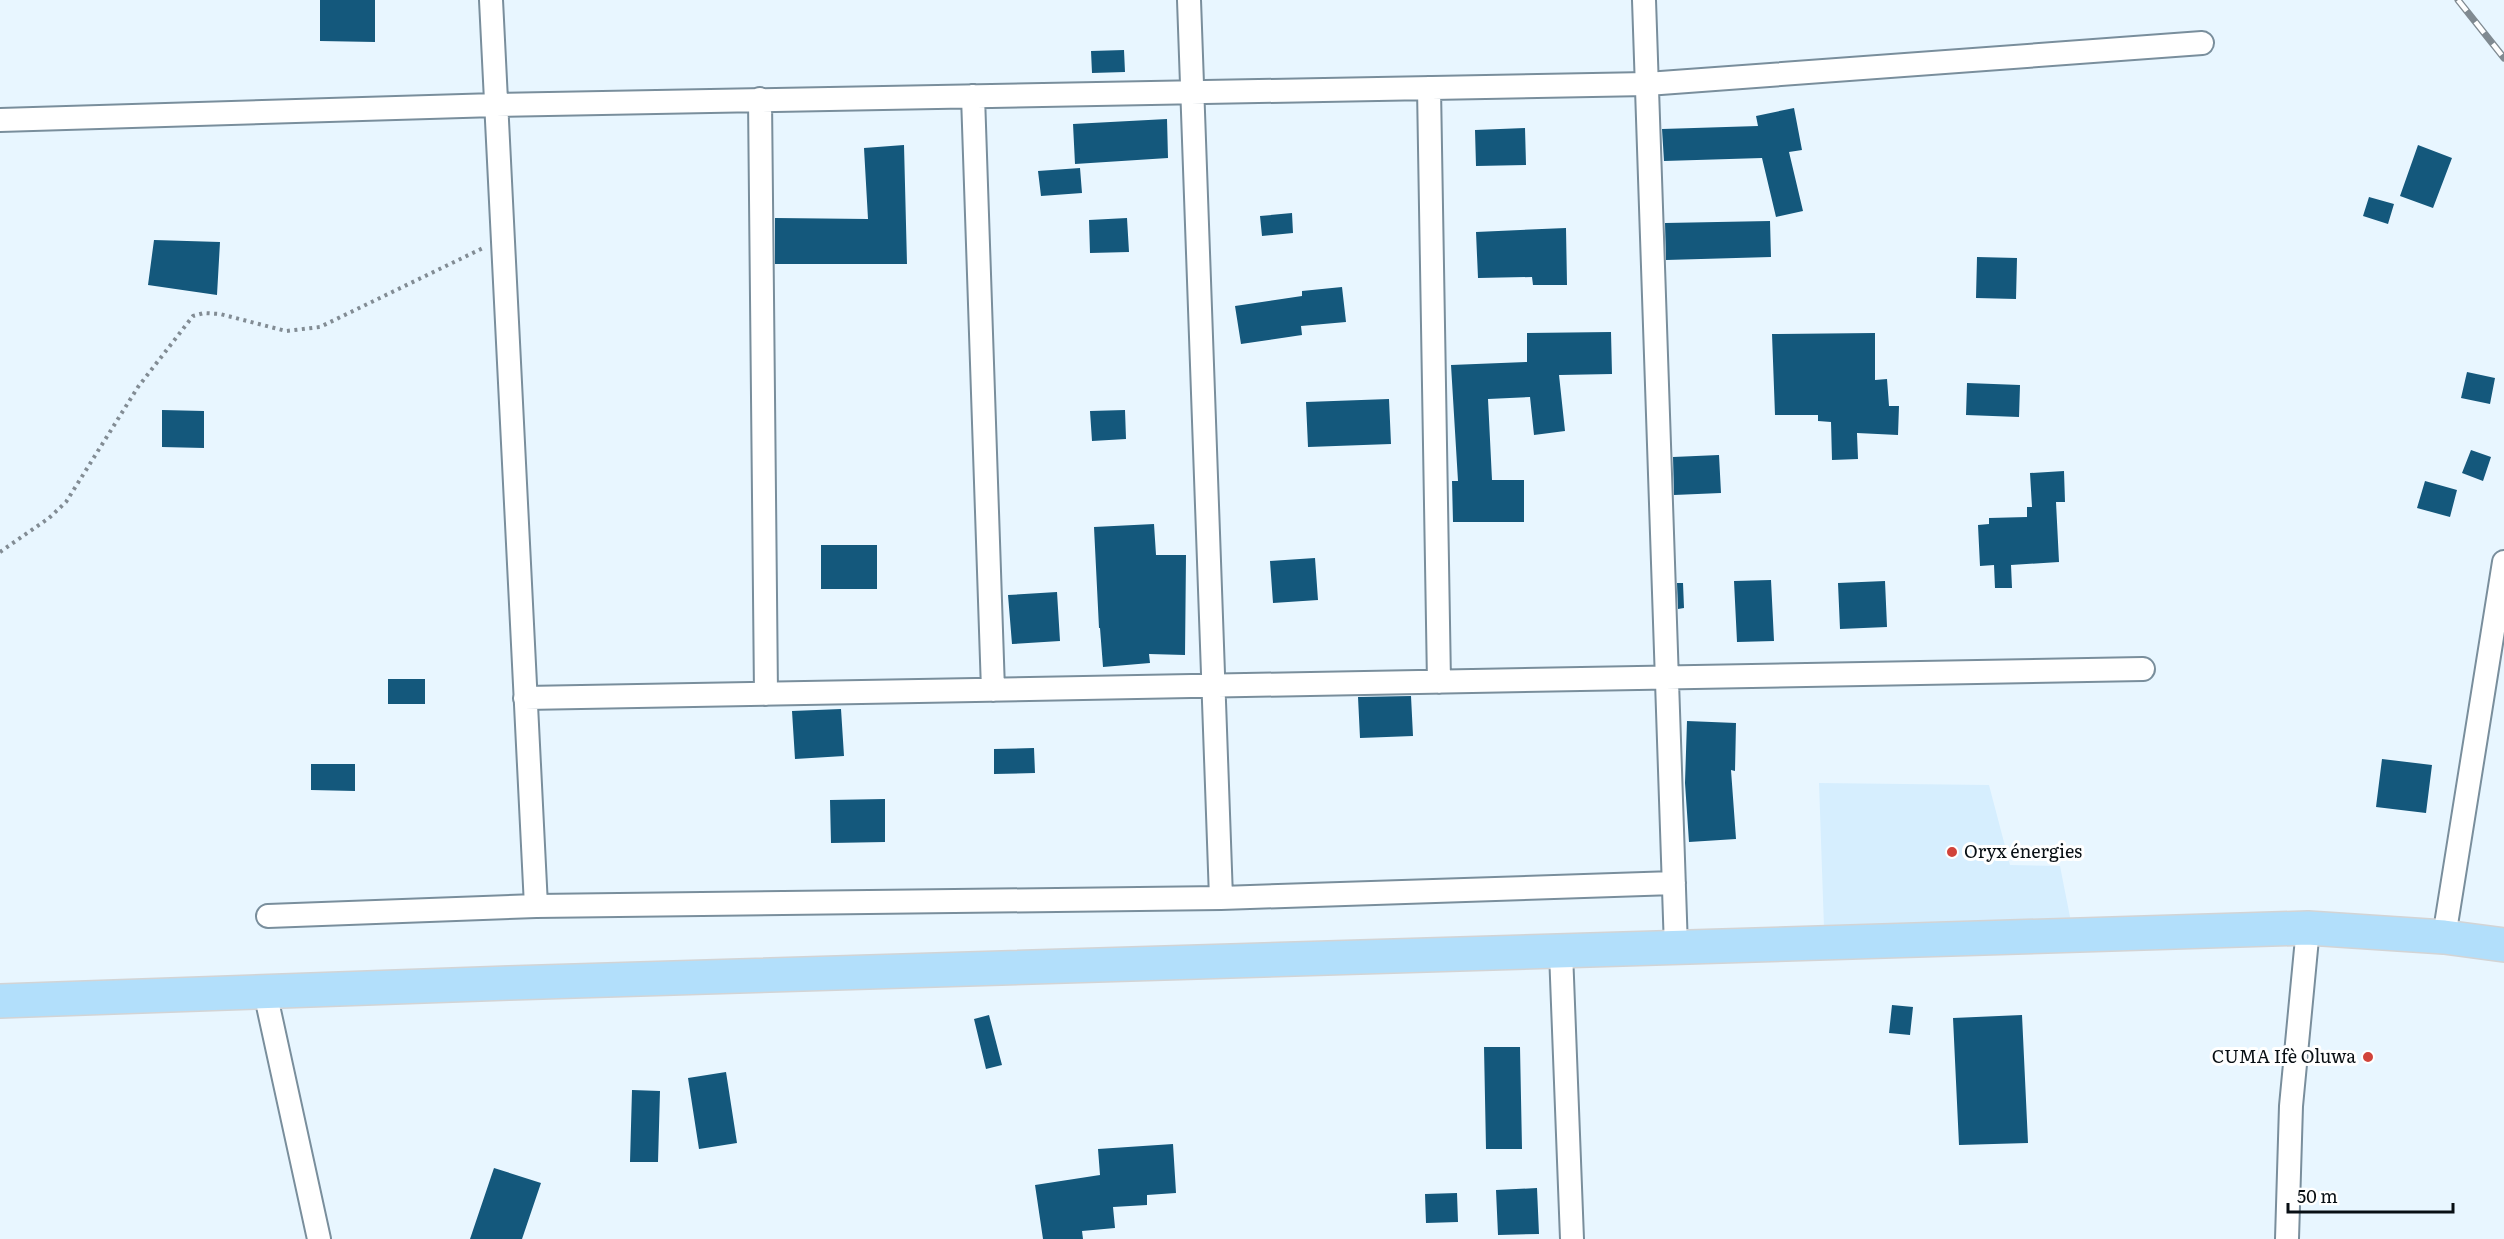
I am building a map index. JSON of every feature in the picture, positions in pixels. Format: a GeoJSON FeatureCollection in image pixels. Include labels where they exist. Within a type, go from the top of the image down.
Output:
{"type":"FeatureCollection","features":[{"type":"Feature","properties":{"kind":"main road"},"geometry":{"type":"LineString","coordinates":[[0,1001],[2308,928],[2444,937],[2504,945]]}},
{"type":"Feature","properties":{"kind":"street"},"geometry":{"type":"LineString","coordinates":[[491,0],[536,906]]}},
{"type":"Feature","properties":{"kind":"street"},"geometry":{"type":"LineString","coordinates":[[1190,0],[1221,897]]}},
{"type":"Feature","properties":{"kind":"street"},"geometry":{"type":"LineString","coordinates":[[1644,0],[1676,948]]}},
{"type":"Feature","properties":{"kind":"street"},"geometry":{"type":"LineString","coordinates":[[0,120],[760,99],[1647,84],[2202,43]]}},
{"type":"Feature","properties":{"kind":"street"},"geometry":{"type":"LineString","coordinates":[[1429,88],[1439,682]]}},
{"type":"Feature","properties":{"kind":"street"},"geometry":{"type":"LineString","coordinates":[[973,96],[993,690]]}},
{"type":"Feature","properties":{"kind":"street"},"geometry":{"type":"LineString","coordinates":[[760,99],[766,694]]}},
{"type":"Feature","properties":{"kind":"street"},"geometry":{"type":"LineString","coordinates":[[2444,937],[2504,562]]}},
{"type":"Feature","properties":{"kind":"street"},"geometry":{"type":"LineString","coordinates":[[525,699],[2143,669]]}},
{"type":"Feature","properties":{"kind":"street"},"geometry":{"type":"LineString","coordinates":[[268,916],[536,906],[1221,897],[1674,883]]}},
{"type":"Feature","properties":{"kind":"street"},"geometry":{"type":"LineString","coordinates":[[2288,1239],[2291,1106],[2308,928]]}},
{"type":"Feature","properties":{"kind":"street"},"geometry":{"type":"LineString","coordinates":[[1561,951],[1572,1239]]}},
{"type":"Feature","properties":{"kind":"street"},"geometry":{"type":"LineString","coordinates":[[265,992],[319,1239]]}},
{"type":"Feature","properties":{"kind":"path"},"geometry":{"type":"LineString","coordinates":[[0,552],[49,518],[66,502],[138,387],[193,316],[204,313],[220,314],[286,332],[320,327],[503,238]]}},
{"type":"Feature","properties":{"kind":"shaded area"},"geometry":{"type":"Polygon","coordinates":[[[1819,783],[1989,785],[2010,865],[2060,866],[2071,922],[1824,928],[1819,783]]]}},
{"type":"Feature","properties":{"kind":"building"},"geometry":{"type":"Polygon","coordinates":[[[320,0],[375,0],[375,42],[320,41],[320,0]]]}},
{"type":"Feature","properties":{"kind":"building"},"geometry":{"type":"Polygon","coordinates":[[[1124,50],[1125,72],[1092,73],[1091,51],[1124,50]]]}},
{"type":"Feature","properties":{"kind":"building"},"geometry":{"type":"Polygon","coordinates":[[[1794,108],[1802,150],[1789,152],[1803,211],[1776,217],[1762,158],[1664,161],[1662,129],[1758,126],[1756,116],[1794,108]]]}},
{"type":"Feature","properties":{"kind":"building"},"geometry":{"type":"Polygon","coordinates":[[[1167,119],[1168,158],[1075,164],[1073,124],[1167,119]]]}},
{"type":"Feature","properties":{"kind":"building"},"geometry":{"type":"Polygon","coordinates":[[[1525,128],[1526,165],[1476,166],[1475,130],[1525,128]]]}},
{"type":"Feature","properties":{"kind":"building"},"geometry":{"type":"Polygon","coordinates":[[[904,145],[907,264],[775,264],[775,218],[868,219],[864,148],[904,145]]]}},
{"type":"Feature","properties":{"kind":"building"},"geometry":{"type":"Polygon","coordinates":[[[2418,145],[2452,158],[2433,208],[2400,196],[2418,145]]]}},
{"type":"Feature","properties":{"kind":"building"},"geometry":{"type":"Polygon","coordinates":[[[1080,168],[1082,193],[1041,196],[1038,171],[1080,168]]]}},
{"type":"Feature","properties":{"kind":"building"},"geometry":{"type":"Polygon","coordinates":[[[2369,197],[2394,204],[2388,224],[2363,216],[2369,197]]]}},
{"type":"Feature","properties":{"kind":"building"},"geometry":{"type":"Polygon","coordinates":[[[1292,213],[1293,233],[1262,236],[1260,216],[1292,213]]]}},
{"type":"Feature","properties":{"kind":"building"},"geometry":{"type":"Polygon","coordinates":[[[1127,218],[1129,252],[1090,253],[1089,220],[1127,218]]]}},
{"type":"Feature","properties":{"kind":"building"},"geometry":{"type":"Polygon","coordinates":[[[1770,221],[1771,257],[1666,260],[1665,223],[1770,221]]]}},
{"type":"Feature","properties":{"kind":"building"},"geometry":{"type":"Polygon","coordinates":[[[1566,228],[1567,285],[1533,285],[1532,277],[1478,278],[1476,232],[1566,228]]]}},
{"type":"Feature","properties":{"kind":"building"},"geometry":{"type":"Polygon","coordinates":[[[154,240],[220,242],[217,295],[148,285],[154,240]]]}},
{"type":"Feature","properties":{"kind":"building"},"geometry":{"type":"Polygon","coordinates":[[[1977,257],[2017,258],[2016,299],[1976,298],[1977,257]]]}},
{"type":"Feature","properties":{"kind":"building"},"geometry":{"type":"Polygon","coordinates":[[[1342,287],[1346,322],[1301,326],[1302,335],[1241,344],[1235,306],[1302,296],[1302,291],[1342,287]]]}},
{"type":"Feature","properties":{"kind":"building"},"geometry":{"type":"Polygon","coordinates":[[[1611,332],[1612,374],[1559,375],[1565,431],[1534,435],[1530,397],[1488,399],[1492,480],[1524,480],[1524,522],[1453,522],[1452,481],[1458,481],[1451,365],[1527,362],[1527,333],[1611,332]]]}},
{"type":"Feature","properties":{"kind":"building"},"geometry":{"type":"Polygon","coordinates":[[[1875,333],[1875,380],[1887,379],[1889,406],[1899,406],[1898,435],[1857,433],[1858,459],[1832,460],[1831,422],[1818,421],[1818,415],[1775,415],[1772,334],[1875,333]]]}},
{"type":"Feature","properties":{"kind":"building"},"geometry":{"type":"Polygon","coordinates":[[[2467,372],[2495,378],[2490,404],[2461,398],[2467,372]]]}},
{"type":"Feature","properties":{"kind":"building"},"geometry":{"type":"Polygon","coordinates":[[[1967,383],[2020,385],[2019,417],[1966,415],[1967,383]]]}},
{"type":"Feature","properties":{"kind":"building"},"geometry":{"type":"Polygon","coordinates":[[[1389,399],[1391,444],[1308,447],[1306,402],[1389,399]]]}},
{"type":"Feature","properties":{"kind":"building"},"geometry":{"type":"Polygon","coordinates":[[[162,410],[204,411],[204,448],[162,447],[162,410]]]}},
{"type":"Feature","properties":{"kind":"building"},"geometry":{"type":"Polygon","coordinates":[[[1125,410],[1126,439],[1092,441],[1090,411],[1125,410]]]}},
{"type":"Feature","properties":{"kind":"building"},"geometry":{"type":"Polygon","coordinates":[[[2471,450],[2491,457],[2483,481],[2462,473],[2471,450]]]}},
{"type":"Feature","properties":{"kind":"building"},"geometry":{"type":"Polygon","coordinates":[[[1719,455],[1721,493],[1674,495],[1673,457],[1719,455]]]}},
{"type":"Feature","properties":{"kind":"building"},"geometry":{"type":"Polygon","coordinates":[[[2064,471],[2065,502],[2056,502],[2059,562],[2011,565],[2012,588],[1995,588],[1994,565],[1980,566],[1978,525],[1989,524],[1989,518],[2027,517],[2027,507],[2032,507],[2030,473],[2064,471]]]}},
{"type":"Feature","properties":{"kind":"building"},"geometry":{"type":"Polygon","coordinates":[[[2425,481],[2457,490],[2450,517],[2417,508],[2425,481]]]}},
{"type":"Feature","properties":{"kind":"building"},"geometry":{"type":"Polygon","coordinates":[[[1154,524],[1156,555],[1186,555],[1185,655],[1149,654],[1150,663],[1103,667],[1094,527],[1154,524]]]}},
{"type":"Feature","properties":{"kind":"building"},"geometry":{"type":"Polygon","coordinates":[[[821,545],[877,545],[877,589],[821,589],[821,545]]]}},
{"type":"Feature","properties":{"kind":"building"},"geometry":{"type":"Polygon","coordinates":[[[1315,558],[1318,600],[1273,603],[1270,561],[1315,558]]]}},
{"type":"Feature","properties":{"kind":"building"},"geometry":{"type":"Polygon","coordinates":[[[1771,580],[1774,641],[1737,642],[1734,581],[1771,580]]]}},
{"type":"Feature","properties":{"kind":"building"},"geometry":{"type":"Polygon","coordinates":[[[1885,581],[1887,627],[1840,629],[1838,583],[1885,581]]]}},
{"type":"Feature","properties":{"kind":"building"},"geometry":{"type":"Polygon","coordinates":[[[1677,583],[1683,583],[1684,608],[1678,609],[1677,583]]]}},
{"type":"Feature","properties":{"kind":"building"},"geometry":{"type":"Polygon","coordinates":[[[1057,592],[1060,641],[1012,644],[1008,595],[1057,592]]]}},
{"type":"Feature","properties":{"kind":"building"},"geometry":{"type":"Polygon","coordinates":[[[388,679],[425,679],[425,704],[388,704],[388,679]]]}},
{"type":"Feature","properties":{"kind":"building"},"geometry":{"type":"Polygon","coordinates":[[[1411,696],[1413,736],[1360,738],[1358,697],[1411,696]]]}},
{"type":"Feature","properties":{"kind":"building"},"geometry":{"type":"Polygon","coordinates":[[[841,709],[844,756],[795,759],[792,711],[841,709]]]}},
{"type":"Feature","properties":{"kind":"building"},"geometry":{"type":"Polygon","coordinates":[[[1687,721],[1736,723],[1735,771],[1731,770],[1736,839],[1689,842],[1685,783],[1687,721]]]}},
{"type":"Feature","properties":{"kind":"building"},"geometry":{"type":"Polygon","coordinates":[[[1034,748],[1035,773],[994,774],[994,749],[1034,748]]]}},
{"type":"Feature","properties":{"kind":"building"},"geometry":{"type":"Polygon","coordinates":[[[2382,759],[2432,765],[2426,813],[2376,807],[2382,759]]]}},
{"type":"Feature","properties":{"kind":"building"},"geometry":{"type":"Polygon","coordinates":[[[311,764],[355,764],[355,791],[311,790],[311,764]]]}},
{"type":"Feature","properties":{"kind":"building"},"geometry":{"type":"Polygon","coordinates":[[[885,799],[885,842],[831,843],[830,800],[885,799]]]}},
{"type":"Feature","properties":{"kind":"building"},"geometry":{"type":"Polygon","coordinates":[[[1892,1005],[1913,1007],[1910,1035],[1889,1033],[1892,1005]]]}},
{"type":"Feature","properties":{"kind":"building"},"geometry":{"type":"Polygon","coordinates":[[[989,1015],[1002,1065],[986,1069],[974,1019],[989,1015]]]}},
{"type":"Feature","properties":{"kind":"building"},"geometry":{"type":"Polygon","coordinates":[[[2022,1015],[2028,1143],[1959,1145],[1953,1018],[2022,1015]]]}},
{"type":"Feature","properties":{"kind":"building"},"geometry":{"type":"Polygon","coordinates":[[[1484,1047],[1520,1047],[1522,1149],[1486,1149],[1484,1047]]]}},
{"type":"Feature","properties":{"kind":"building"},"geometry":{"type":"Polygon","coordinates":[[[726,1072],[737,1143],[699,1149],[688,1078],[726,1072]]]}},
{"type":"Feature","properties":{"kind":"building"},"geometry":{"type":"Polygon","coordinates":[[[632,1090],[660,1091],[658,1162],[630,1162],[632,1090]]]}},
{"type":"Feature","properties":{"kind":"building"},"geometry":{"type":"Polygon","coordinates":[[[1173,1144],[1176,1193],[1147,1195],[1147,1205],[1113,1207],[1115,1228],[1082,1231],[1083,1239],[1043,1239],[1035,1185],[1100,1175],[1098,1149],[1173,1144]]]}},
{"type":"Feature","properties":{"kind":"building"},"geometry":{"type":"Polygon","coordinates":[[[494,1168],[541,1183],[522,1239],[470,1239],[494,1168]]]}},
{"type":"Feature","properties":{"kind":"building"},"geometry":{"type":"Polygon","coordinates":[[[1537,1188],[1539,1234],[1498,1235],[1496,1190],[1537,1188]]]}},
{"type":"Feature","properties":{"kind":"building"},"geometry":{"type":"Polygon","coordinates":[[[1457,1193],[1458,1222],[1426,1223],[1425,1194],[1457,1193]]]}},
{"type":"Feature","properties":{"kind":"railway"},"geometry":{"type":"LineString","coordinates":[[2458,0],[2504,58]]}},
{"type":"Feature","properties":{"kind":"place","name":"Oryx énergies"},"geometry":{"type":"Point","coordinates":[1952,852]}},
{"type":"Feature","properties":{"kind":"place","name":"CUMA Ifè Oluwa"},"geometry":{"type":"Point","coordinates":[2368,1057]}}]}
